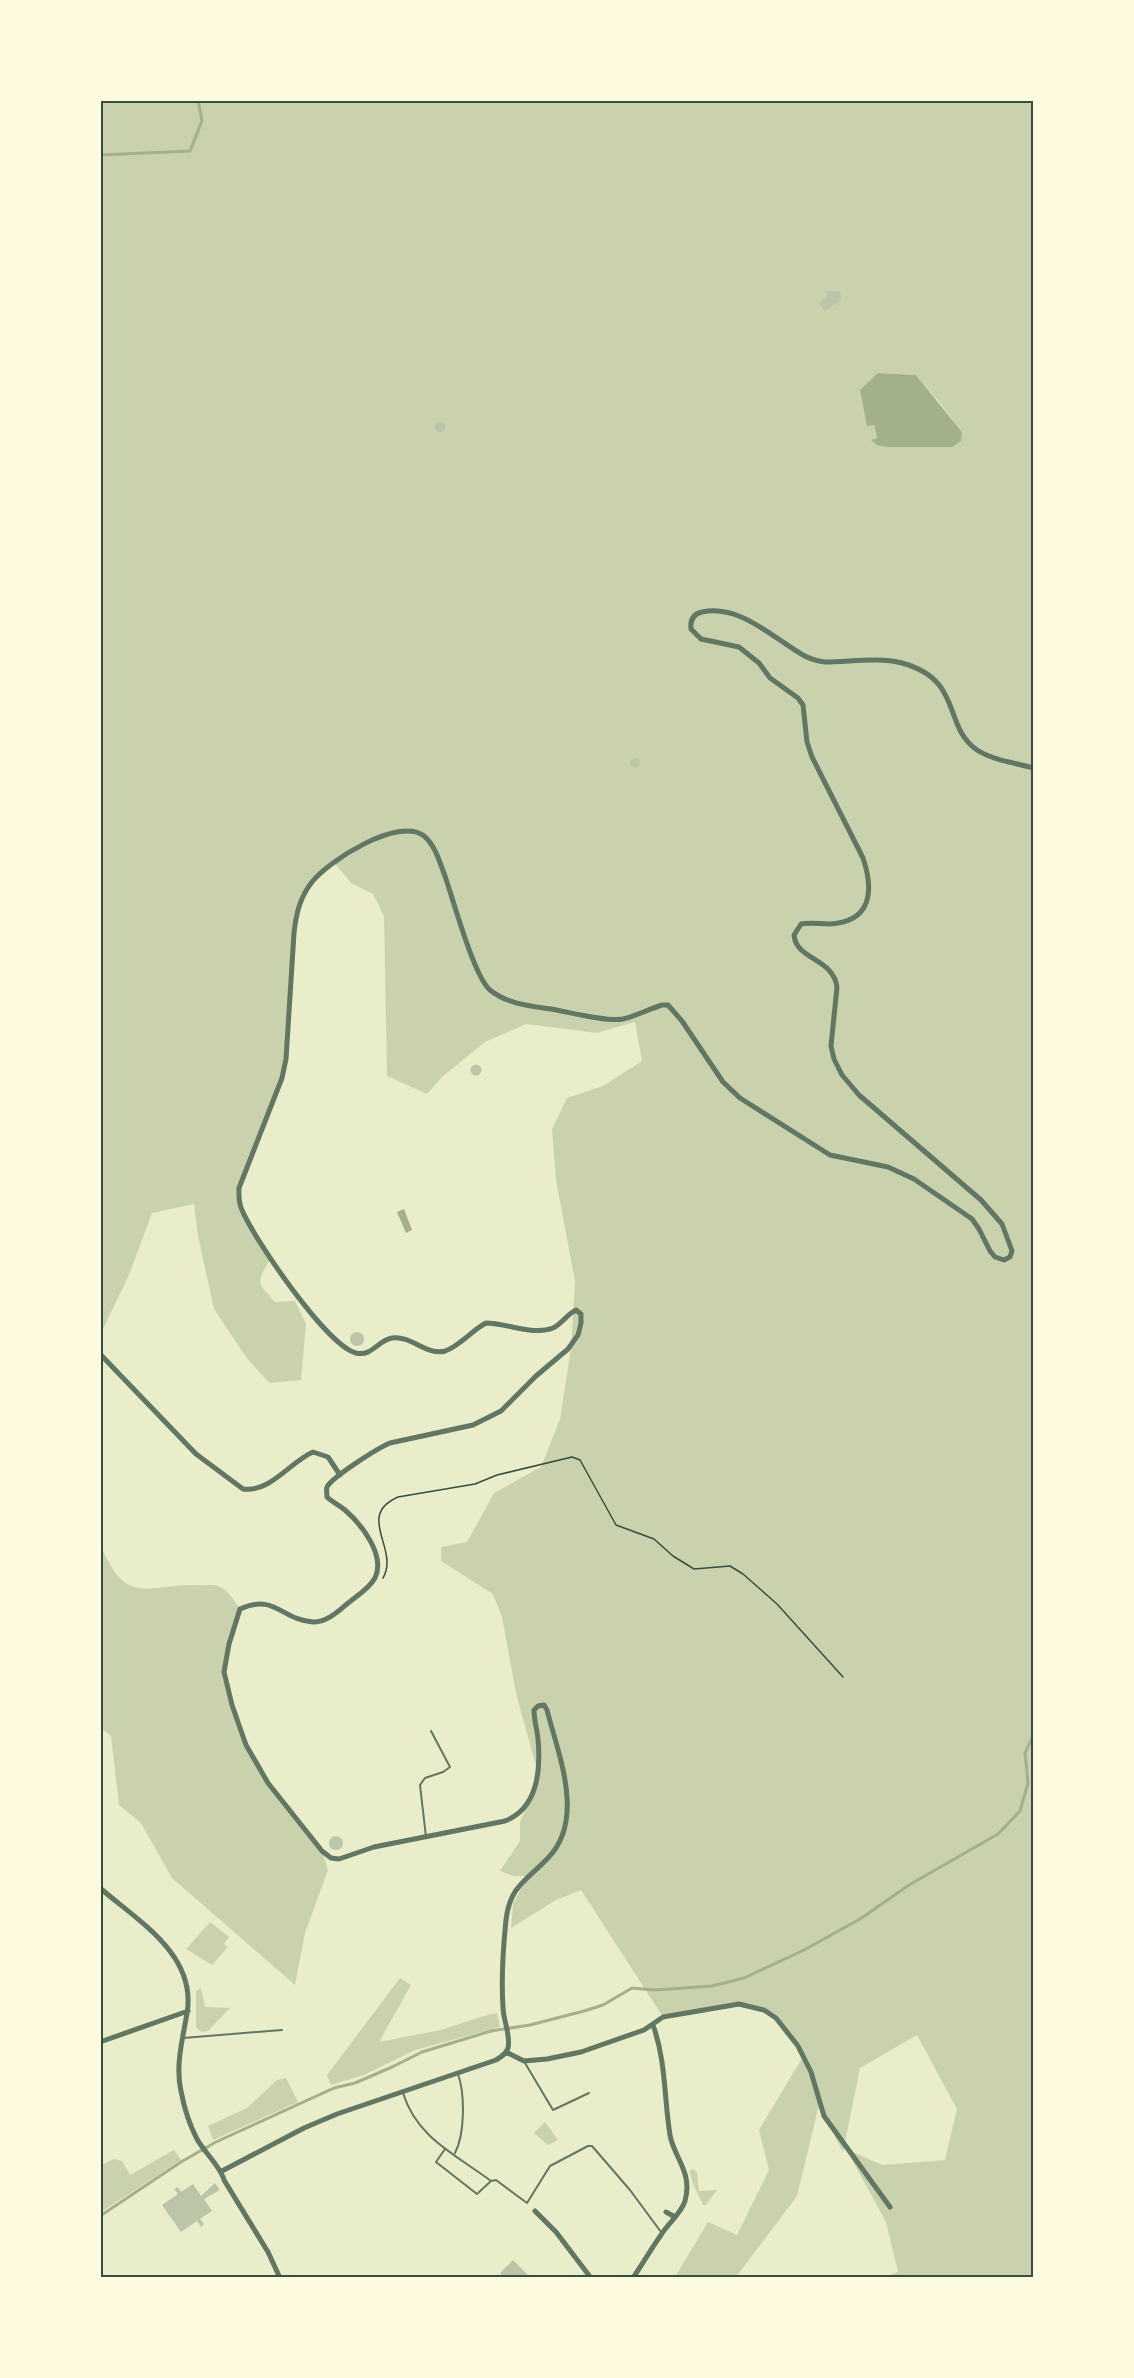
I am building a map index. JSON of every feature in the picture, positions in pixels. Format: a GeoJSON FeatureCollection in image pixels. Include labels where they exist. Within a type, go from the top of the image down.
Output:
{"type":"FeatureCollection","features":[{"type":"Feature","properties":{"kind":"street"},"geometry":{"type":"LineString","coordinates":[[222,2171],[304,2128],[337,2114],[458,2074],[496,2060],[506,2052],[508,2039],[503,2013],[508,1906],[518,1884],[549,1857],[566,1822],[565,1783],[547,1710],[544,1705],[537,1706],[534,1710],[538,1738],[536,1786],[523,1812],[505,1821],[374,1847],[339,1858],[331,1858],[322,1851],[268,1783],[246,1745],[226,1687],[224,1672],[226,1657],[240,1609],[251,1604],[268,1603],[297,1619],[321,1621],[328,1619],[375,1578],[377,1566],[372,1544],[356,1521],[327,1497],[327,1489],[332,1481],[378,1448],[390,1443],[473,1425],[501,1411],[536,1376],[568,1349],[578,1335],[581,1323],[581,1314],[576,1310],[568,1313],[554,1327],[540,1330],[486,1323],[444,1351],[434,1351],[402,1338],[393,1337],[383,1340],[364,1354],[354,1353],[334,1337],[301,1301],[248,1222],[238,1201],[239,1188],[282,1078],[286,1059],[296,915],[302,898],[320,872],[366,843],[399,832],[417,832],[424,837],[440,861],[472,955],[487,988],[519,1004],[619,1019],[668,1005],[682,1021],[723,1082],[740,1098],[830,1155],[893,1169],[920,1182],[972,1219],[990,1251],[998,1259],[1004,1260],[1010,1257],[1012,1251],[1002,1224],[960,1182],[858,1095],[838,1068],[831,1046],[836,980],[825,965],[798,946],[794,935],[801,924],[837,923],[863,912],[869,895],[867,870],[812,757],[807,742],[801,701],[770,678],[759,663],[739,646],[698,637],[691,629],[691,620],[703,612],[733,615],[760,627],[813,660],[897,662],[921,670],[941,686],[962,732],[975,749],[1034,768]]}},
{"type":"Feature","properties":{"kind":"street"},"geometry":{"type":"LineString","coordinates":[[100,1354],[196,1454],[243,1489],[252,1490],[263,1486],[313,1452],[328,1458],[340,1475]]}},
{"type":"Feature","properties":{"kind":"street"},"geometry":{"type":"LineString","coordinates":[[100,1888],[174,1954],[189,1993],[179,2063],[180,2087],[187,2117],[196,2138],[209,2158],[222,2171],[224,2180],[268,2252],[280,2277]]}},
{"type":"Feature","properties":{"kind":"street"},"geometry":{"type":"LineString","coordinates":[[506,2052],[524,2061],[547,2059],[581,2052],[653,2025],[663,2017],[739,2004],[757,2007],[771,2014],[794,2038],[804,2056],[824,2115],[890,2206]]}},
{"type":"Feature","properties":{"kind":"street"},"geometry":{"type":"LineString","coordinates":[[100,2042],[188,2011]]}},
{"type":"Feature","properties":{"kind":"street"},"geometry":{"type":"LineString","coordinates":[[633,2277],[685,2202],[686,2175],[683,2163],[670,2137],[663,2065],[653,2025]]}},
{"type":"Feature","properties":{"kind":"street"},"geometry":{"type":"LineString","coordinates":[[535,2211],[556,2232],[591,2277]]}},
{"type":"Feature","properties":{"kind":"street"},"geometry":{"type":"LineString","coordinates":[[666,2212],[675,2217]]}},
{"type":"Feature","properties":{"kind":"lane"},"geometry":{"type":"LineString","coordinates":[[426,1837],[420,1785],[425,1778],[450,1767],[431,1731]]}},
{"type":"Feature","properties":{"kind":"lane"},"geometry":{"type":"LineString","coordinates":[[183,2038],[282,2030]]}},
{"type":"Feature","properties":{"kind":"lane"},"geometry":{"type":"LineString","coordinates":[[524,2061],[553,2110],[589,2093]]}},
{"type":"Feature","properties":{"kind":"lane"},"geometry":{"type":"LineString","coordinates":[[454,2154],[461,2142],[463,2125],[458,2074]]}},
{"type":"Feature","properties":{"kind":"lane"},"geometry":{"type":"LineString","coordinates":[[403,2093],[410,2114],[422,2130],[491,2181]]}},
{"type":"Feature","properties":{"kind":"lane"},"geometry":{"type":"LineString","coordinates":[[445,2149],[436,2162],[477,2194],[491,2181],[496,2180],[526,2203],[550,2166],[592,2146],[630,2190],[662,2233]]}},
{"type":"Feature","properties":{"kind":"path"},"geometry":{"type":"LineString","coordinates":[[380,1583],[385,1576],[388,1562],[380,1535],[379,1517],[388,1502],[398,1497],[475,1484],[498,1475],[572,1457],[580,1460],[616,1525],[654,1539],[673,1556],[694,1569],[730,1566],[743,1574],[777,1604],[843,1677]]}},
{"type":"Feature","properties":{"kind":"shaded area"},"geometry":{"type":"Polygon","coordinates":[[[101,101],[1033,101],[1033,2277],[886,2277],[898,2272],[886,2222],[846,2149],[882,2165],[945,2160],[957,2109],[917,2035],[860,2068],[843,2152],[819,2105],[797,2196],[736,2277],[675,2277],[708,2222],[737,2235],[769,2170],[759,2130],[804,2055],[776,2018],[749,2005],[663,2017],[581,1890],[556,1900],[511,1928],[513,1904],[528,1876],[514,1876],[500,1871],[520,1841],[520,1822],[539,1777],[516,1693],[502,1617],[493,1594],[441,1561],[441,1547],[467,1542],[494,1493],[541,1467],[560,1419],[571,1349],[575,1281],[556,1180],[552,1129],[567,1098],[603,1086],[642,1061],[635,1022],[597,1033],[526,1024],[485,1042],[442,1077],[427,1094],[387,1076],[384,916],[373,894],[351,883],[334,862],[310,883],[296,915],[282,1078],[239,1188],[242,1211],[269,1261],[260,1283],[275,1302],[295,1301],[306,1324],[301,1380],[269,1383],[246,1357],[214,1309],[198,1236],[194,1204],[152,1213],[129,1275],[101,1333],[101,101]],[[878,373],[874,425],[877,439],[872,440],[962,432],[916,375],[878,373]]]}},
{"type":"Feature","properties":{"kind":"shaded area"},"geometry":{"type":"Polygon","coordinates":[[[878,373],[916,375],[962,432],[961,441],[952,447],[877,445],[871,440],[877,438],[874,425],[867,426],[860,390],[878,373]]]}},
{"type":"Feature","properties":{"kind":"shaded area"},"geometry":{"type":"Polygon","coordinates":[[[404,1209],[412,1230],[406,1233],[397,1212],[404,1209]]]}},
{"type":"Feature","properties":{"kind":"shaded area"},"geometry":{"type":"Polygon","coordinates":[[[100,1544],[119,1578],[129,1585],[152,1588],[216,1585],[228,1593],[240,1609],[224,1672],[246,1745],[268,1783],[322,1851],[328,1870],[305,1933],[295,1985],[172,1878],[141,1823],[119,1805],[111,1736],[101,1728],[100,1544]]]}},
{"type":"Feature","properties":{"kind":"shaded area"},"geometry":{"type":"Polygon","coordinates":[[[210,1922],[229,1937],[224,1944],[228,1947],[212,1965],[186,1949],[210,1922]]]}},
{"type":"Feature","properties":{"kind":"shaded area"},"geometry":{"type":"Polygon","coordinates":[[[400,1978],[411,1985],[379,2042],[441,2030],[497,2013],[500,2027],[415,2050],[364,2075],[331,2085],[327,2075],[400,1978]]]}},
{"type":"Feature","properties":{"kind":"shaded area"},"geometry":{"type":"Polygon","coordinates":[[[201,1988],[205,2007],[230,2008],[208,2031],[201,2032],[196,2027],[196,1991],[201,1988]]]}},
{"type":"Feature","properties":{"kind":"shaded area"},"geometry":{"type":"Polygon","coordinates":[[[286,2078],[298,2102],[213,2140],[208,2126],[247,2108],[277,2080],[286,2078]]]}},
{"type":"Feature","properties":{"kind":"shaded area"},"geometry":{"type":"Polygon","coordinates":[[[545,2122],[558,2140],[548,2145],[534,2133],[545,2122]]]}},
{"type":"Feature","properties":{"kind":"shaded area"},"geometry":{"type":"Polygon","coordinates":[[[174,2150],[181,2160],[101,2212],[101,2165],[114,2159],[122,2161],[130,2175],[174,2150]]]}},
{"type":"Feature","properties":{"kind":"shaded area"},"geometry":{"type":"Polygon","coordinates":[[[693,2169],[697,2173],[699,2191],[717,2190],[706,2205],[703,2205],[692,2181],[690,2171],[693,2169]]]}},
{"type":"Feature","properties":{"kind":"building"},"geometry":{"type":"Polygon","coordinates":[[[827,291],[840,291],[841,300],[825,311],[819,303],[827,297],[827,291]]]}},
{"type":"Feature","properties":{"kind":"building"},"geometry":{"type":"Polygon","coordinates":[[[440,421],[446,427],[440,433],[434,427],[440,421]]]}},
{"type":"Feature","properties":{"kind":"building"},"geometry":{"type":"Polygon","coordinates":[[[635,758],[639,759],[639,767],[635,768],[631,767],[630,763],[631,759],[635,758]]]}},
{"type":"Feature","properties":{"kind":"building"},"geometry":{"type":"Polygon","coordinates":[[[476,1064],[482,1070],[476,1076],[470,1070],[476,1064]]]}},
{"type":"Feature","properties":{"kind":"building"},"geometry":{"type":"Polygon","coordinates":[[[357,1332],[362,1334],[364,1339],[362,1344],[357,1346],[352,1344],[350,1339],[352,1334],[357,1332]]]}},
{"type":"Feature","properties":{"kind":"building"},"geometry":{"type":"Polygon","coordinates":[[[333,1836],[339,1836],[343,1843],[339,1850],[333,1850],[329,1846],[329,1840],[333,1836]]]}},
{"type":"Feature","properties":{"kind":"building"},"geometry":{"type":"Polygon","coordinates":[[[215,2183],[220,2190],[204,2199],[212,2211],[200,2219],[204,2224],[201,2227],[197,2221],[181,2232],[162,2205],[178,2194],[174,2189],[178,2187],[181,2192],[193,2184],[201,2196],[215,2183]]]}},
{"type":"Feature","properties":{"kind":"building"},"geometry":{"type":"Polygon","coordinates":[[[513,2260],[531,2278],[504,2278],[500,2273],[513,2260]]]}},
{"type":"Feature","properties":{"kind":"waterway"},"geometry":{"type":"LineString","coordinates":[[100,155],[190,151],[202,121],[198,100]]}},
{"type":"Feature","properties":{"kind":"waterway"},"geometry":{"type":"LineString","coordinates":[[100,2216],[181,2162],[216,2142],[334,2088],[355,2083],[422,2052],[491,2031],[530,2025],[584,2011],[603,2005],[632,1988],[655,1990],[712,1986],[744,1978],[804,1950],[860,1919],[909,1885],[998,1834],[1020,1811],[1028,1783],[1025,1753],[1034,1734]]}}]}
